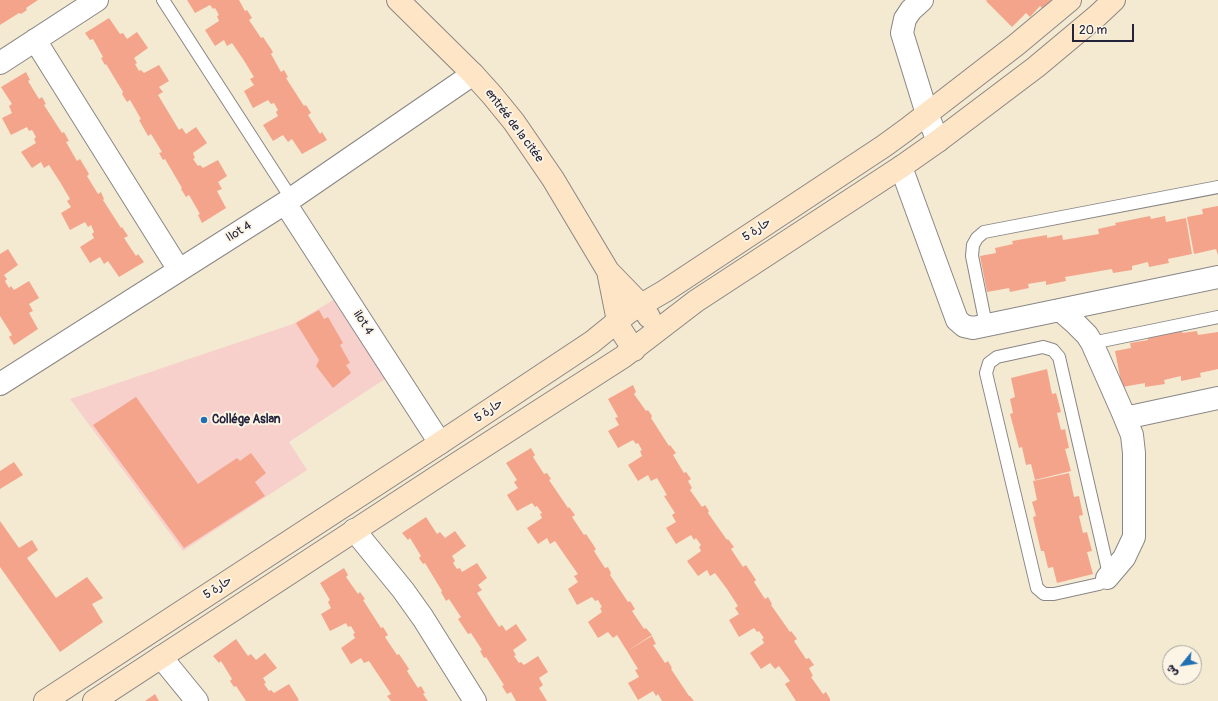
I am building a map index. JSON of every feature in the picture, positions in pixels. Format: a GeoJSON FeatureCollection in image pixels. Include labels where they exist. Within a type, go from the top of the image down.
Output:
{"type":"FeatureCollection","features":[{"type":"Feature","properties":{"kind":"street"},"geometry":{"type":"LineString","coordinates":[[0,63],[97,0]]}},
{"type":"Feature","properties":{"kind":"street","name":"entréé de la citée"},"geometry":{"type":"LineString","coordinates":[[398,0],[473,74],[514,122],[534,150],[608,271],[641,305],[651,319],[657,332]]}},
{"type":"Feature","properties":{"kind":"street"},"geometry":{"type":"LineString","coordinates":[[922,0],[911,10],[905,19],[902,33],[927,114],[938,141]]}},
{"type":"Feature","properties":{"kind":"street","name":"حارة 5"},"geometry":{"type":"LineString","coordinates":[[45,701],[440,443],[592,342],[641,305],[665,291],[884,146],[1016,45],[1070,0]]}},
{"type":"Feature","properties":{"kind":"street"},"geometry":{"type":"LineString","coordinates":[[94,701],[354,530],[634,350],[696,301],[901,167],[1036,68],[1114,0]]}},
{"type":"Feature","properties":{"kind":"street"},"geometry":{"type":"LineString","coordinates":[[35,40],[179,270]]}},
{"type":"Feature","properties":{"kind":"street","name":"Ilot 4"},"geometry":{"type":"LineString","coordinates":[[0,384],[288,201],[473,74]]}},
{"type":"Feature","properties":{"kind":"street"},"geometry":{"type":"LineString","coordinates":[[901,167],[957,320],[964,326],[973,328],[1218,277]]}},
{"type":"Feature","properties":{"kind":"street","name":"ilot 4"},"geometry":{"type":"LineString","coordinates":[[288,201],[440,443]]}},
{"type":"Feature","properties":{"kind":"street","name":"entréé de la citée"},"geometry":{"type":"LineString","coordinates":[[608,271],[618,321],[621,330],[634,350]]}},
{"type":"Feature","properties":{"kind":"street"},"geometry":{"type":"LineString","coordinates":[[1060,310],[1087,335],[1092,343],[1132,435],[1134,454],[1134,537],[1124,558],[1107,578]]}},
{"type":"Feature","properties":{"kind":"street"},"geometry":{"type":"LineString","coordinates":[[1125,418],[1218,398]]}},
{"type":"Feature","properties":{"kind":"street"},"geometry":{"type":"LineString","coordinates":[[354,530],[419,613],[476,701]]}},
{"type":"Feature","properties":{"kind":"street"},"geometry":{"type":"LineString","coordinates":[[161,656],[197,701]]}},
{"type":"Feature","properties":{"kind":"lane"},"geometry":{"type":"LineString","coordinates":[[163,0],[288,201]]}},
{"type":"Feature","properties":{"kind":"lane"},"geometry":{"type":"LineString","coordinates":[[986,325],[972,256],[973,245],[977,238],[984,232],[1218,187]]}},
{"type":"Feature","properties":{"kind":"lane"},"geometry":{"type":"LineString","coordinates":[[1092,343],[1218,317]]}},
{"type":"Feature","properties":{"kind":"lane"},"geometry":{"type":"LineString","coordinates":[[1043,347],[1053,350],[1059,357],[1108,570],[1107,578],[1099,584],[1054,594],[1044,594],[1038,588],[986,373],[989,363],[997,357],[1043,347]]}},
{"type":"Feature","properties":{"kind":"shaded area","name":"Collége Aslan"},"geometry":{"type":"Polygon","coordinates":[[[333,300],[385,379],[289,442],[307,470],[183,551],[70,399],[293,324],[333,300]]]}},
{"type":"Feature","properties":{"kind":"building"},"geometry":{"type":"Polygon","coordinates":[[[0,0],[38,0],[26,8],[27,10],[21,14],[19,13],[0,25],[0,0]]]}},
{"type":"Feature","properties":{"kind":"building"},"geometry":{"type":"Polygon","coordinates":[[[187,0],[239,0],[245,11],[247,10],[252,18],[249,20],[273,52],[271,54],[281,72],[284,70],[288,77],[286,78],[304,106],[306,105],[311,113],[308,115],[320,134],[322,132],[327,140],[302,154],[292,139],[288,142],[283,135],[273,141],[263,125],[278,116],[276,112],[278,110],[274,103],[271,104],[268,100],[253,108],[244,91],[254,85],[250,79],[254,77],[243,59],[232,43],[227,46],[224,40],[215,46],[205,30],[219,21],[217,16],[219,15],[215,8],[213,9],[210,5],[195,13],[187,0]]]}},
{"type":"Feature","properties":{"kind":"building"},"geometry":{"type":"Polygon","coordinates":[[[1051,0],[1043,9],[1040,6],[1030,17],[1026,13],[1012,27],[986,1],[1051,0]]]}},
{"type":"Feature","properties":{"kind":"building"},"geometry":{"type":"Polygon","coordinates":[[[109,18],[120,34],[123,33],[127,39],[137,32],[148,48],[134,58],[137,63],[135,64],[139,71],[141,70],[144,73],[159,65],[169,81],[159,87],[163,92],[158,95],[179,130],[182,128],[186,134],[196,127],[207,143],[193,153],[195,158],[193,159],[198,166],[200,165],[203,168],[218,160],[227,176],[218,182],[222,189],[217,191],[226,208],[202,223],[198,215],[200,214],[189,195],[186,197],[165,159],[163,160],[159,153],[162,152],[151,134],[148,136],[139,120],[141,119],[130,100],[127,102],[122,94],[123,92],[101,58],[103,57],[93,39],[90,40],[85,33],[109,18]]]}},
{"type":"Feature","properties":{"kind":"building"},"geometry":{"type":"Polygon","coordinates":[[[26,72],[30,80],[28,81],[39,99],[42,97],[46,104],[44,105],[62,133],[64,132],[69,141],[66,142],[77,161],[80,159],[89,174],[87,176],[98,194],[101,192],[104,199],[103,200],[128,236],[124,238],[136,256],[138,254],[144,262],[119,277],[108,261],[104,264],[100,257],[90,263],[80,247],[94,238],[92,234],[94,232],[91,225],[88,227],[85,222],[70,230],[61,213],[71,207],[67,201],[70,199],[60,182],[49,165],[44,168],[41,162],[32,168],[21,152],[36,143],[34,139],[36,137],[32,130],[29,131],[27,127],[11,135],[2,118],[12,113],[9,106],[12,104],[1,87],[26,72]]]}},
{"type":"Feature","properties":{"kind":"building"},"geometry":{"type":"Polygon","coordinates":[[[1218,206],[1218,255],[1216,249],[1194,254],[1187,217],[1203,214],[1202,209],[1218,206]]]}},
{"type":"Feature","properties":{"kind":"building"},"geometry":{"type":"Polygon","coordinates":[[[1150,216],[1151,219],[1165,216],[1166,222],[1186,218],[1192,254],[1168,259],[1169,263],[1149,267],[1148,262],[1132,266],[1132,270],[1113,273],[1112,269],[1065,277],[1066,281],[1046,285],[1046,281],[1028,284],[1029,288],[1010,292],[1009,288],[987,292],[980,256],[996,253],[995,248],[1013,244],[1012,241],[1047,235],[1047,238],[1062,235],[1063,240],[1099,234],[1098,229],[1116,225],[1115,223],[1150,216]]]}},
{"type":"Feature","properties":{"kind":"building"},"geometry":{"type":"Polygon","coordinates":[[[8,249],[18,265],[4,275],[7,279],[5,281],[9,288],[11,286],[14,290],[29,281],[39,298],[29,304],[33,311],[29,313],[38,329],[14,345],[9,337],[12,335],[0,316],[0,254],[8,249]]]}},
{"type":"Feature","properties":{"kind":"building"},"geometry":{"type":"Polygon","coordinates":[[[319,310],[324,319],[328,317],[343,343],[340,345],[350,363],[346,365],[351,373],[333,388],[316,366],[319,360],[296,323],[319,310]]]}},
{"type":"Feature","properties":{"kind":"building"},"geometry":{"type":"Polygon","coordinates":[[[1182,330],[1182,333],[1197,331],[1198,335],[1218,332],[1218,369],[1200,373],[1201,377],[1181,381],[1181,376],[1164,380],[1165,384],[1145,387],[1145,383],[1122,387],[1115,351],[1131,348],[1130,343],[1148,340],[1148,336],[1182,330]]]}},
{"type":"Feature","properties":{"kind":"building"},"geometry":{"type":"Polygon","coordinates":[[[1047,369],[1052,394],[1056,393],[1061,412],[1057,413],[1061,430],[1065,429],[1069,448],[1065,449],[1071,471],[1035,480],[1031,464],[1026,465],[1022,447],[1019,448],[1010,414],[1013,413],[1010,399],[1015,397],[1011,378],[1047,369]]]}},
{"type":"Feature","properties":{"kind":"building"},"geometry":{"type":"Polygon","coordinates":[[[633,385],[636,392],[634,394],[646,411],[648,410],[652,416],[651,418],[669,446],[670,445],[676,453],[673,455],[684,473],[686,472],[691,479],[688,481],[692,488],[690,490],[702,507],[705,505],[709,511],[708,513],[727,540],[728,539],[734,547],[731,549],[743,567],[746,565],[756,580],[754,582],[765,599],[768,597],[772,604],[771,605],[790,632],[791,631],[797,639],[794,641],[806,659],[809,658],[814,665],[809,668],[813,676],[811,677],[823,694],[826,692],[830,701],[796,701],[785,684],[790,681],[779,666],[775,669],[770,663],[761,669],[750,653],[764,643],[762,639],[764,638],[759,631],[757,632],[754,628],[739,637],[729,620],[739,614],[735,608],[738,606],[727,589],[715,573],[710,576],[707,570],[698,576],[687,561],[701,551],[699,547],[701,545],[696,538],[694,540],[691,535],[676,544],[666,528],[676,522],[672,515],[675,513],[664,496],[667,495],[657,478],[651,481],[648,475],[638,481],[628,465],[642,456],[640,451],[642,450],[638,443],[636,444],[633,440],[618,448],[608,431],[619,425],[615,418],[618,417],[608,399],[633,385]]]}},
{"type":"Feature","properties":{"kind":"building"},"geometry":{"type":"Polygon","coordinates":[[[136,397],[198,484],[237,458],[240,461],[251,453],[266,473],[255,482],[265,496],[184,548],[93,425],[136,397]]]}},
{"type":"Feature","properties":{"kind":"building"},"geometry":{"type":"Polygon","coordinates":[[[531,448],[535,455],[533,457],[544,474],[547,473],[551,479],[549,480],[568,508],[569,507],[575,515],[572,517],[596,549],[594,551],[605,568],[608,567],[611,573],[610,575],[628,602],[630,601],[635,609],[632,611],[644,629],[646,628],[652,635],[627,651],[617,635],[613,638],[608,632],[598,638],[588,622],[602,612],[600,608],[602,607],[598,600],[595,601],[592,597],[577,605],[568,589],[578,582],[574,576],[578,574],[555,541],[550,544],[547,538],[538,544],[527,528],[542,518],[540,514],[542,513],[537,506],[535,507],[532,503],[517,511],[507,495],[518,488],[514,482],[517,480],[506,463],[531,448]]]}},
{"type":"Feature","properties":{"kind":"building"},"geometry":{"type":"Polygon","coordinates":[[[14,462],[23,475],[0,489],[0,471],[14,462]]]}},
{"type":"Feature","properties":{"kind":"building"},"geometry":{"type":"Polygon","coordinates":[[[1069,473],[1074,497],[1079,496],[1083,515],[1079,516],[1083,533],[1087,532],[1092,551],[1087,552],[1093,574],[1057,583],[1053,567],[1048,568],[1044,551],[1041,551],[1033,517],[1036,516],[1032,502],[1037,500],[1033,481],[1069,473]]]}},
{"type":"Feature","properties":{"kind":"building"},"geometry":{"type":"Polygon","coordinates":[[[426,517],[437,534],[440,532],[445,538],[455,531],[466,546],[452,556],[455,561],[453,563],[457,569],[460,568],[462,572],[477,563],[487,578],[478,585],[482,590],[477,593],[499,627],[502,625],[506,631],[516,624],[527,640],[513,650],[516,655],[514,656],[519,663],[521,662],[524,665],[538,656],[548,672],[539,678],[543,685],[539,688],[547,701],[516,701],[511,692],[507,694],[502,686],[504,685],[486,657],[484,658],[480,651],[482,650],[471,633],[468,634],[458,619],[461,617],[449,599],[446,601],[441,592],[442,591],[425,563],[423,564],[419,558],[421,556],[410,538],[408,540],[402,533],[426,517]]]}},
{"type":"Feature","properties":{"kind":"building"},"geometry":{"type":"Polygon","coordinates":[[[0,521],[19,548],[32,540],[38,550],[27,558],[56,598],[87,577],[103,598],[92,604],[103,622],[60,652],[0,567],[0,521]]]}},
{"type":"Feature","properties":{"kind":"building"},"geometry":{"type":"Polygon","coordinates":[[[344,568],[348,575],[346,577],[358,594],[360,592],[365,599],[363,600],[381,628],[383,627],[388,635],[385,637],[409,669],[407,671],[418,688],[421,686],[425,693],[423,694],[428,701],[391,701],[387,696],[391,694],[369,661],[364,663],[361,658],[351,664],[341,648],[355,638],[353,634],[355,633],[351,626],[348,627],[346,623],[330,631],[321,614],[331,608],[328,602],[330,600],[320,583],[344,568]]]}},
{"type":"Feature","properties":{"kind":"building"},"geometry":{"type":"Polygon","coordinates":[[[652,636],[656,644],[653,645],[665,663],[668,661],[672,668],[671,669],[694,701],[662,701],[658,694],[656,696],[653,691],[638,700],[628,683],[639,677],[635,670],[638,669],[627,651],[652,636]]]}},
{"type":"Feature","properties":{"kind":"building"},"geometry":{"type":"Polygon","coordinates":[[[236,639],[248,656],[251,654],[256,660],[265,653],[277,668],[263,678],[266,683],[264,684],[269,691],[271,690],[274,693],[289,684],[299,700],[246,701],[236,686],[234,687],[230,681],[232,679],[221,661],[219,663],[213,656],[236,639]]]}},
{"type":"Feature","properties":{"kind":"building"},"geometry":{"type":"Polygon","coordinates":[[[155,694],[159,701],[145,701],[155,694]]]}},
{"type":"Feature","properties":{"kind":"place","name":"Collége Aslan"},"geometry":{"type":"Point","coordinates":[204,420]}}]}
